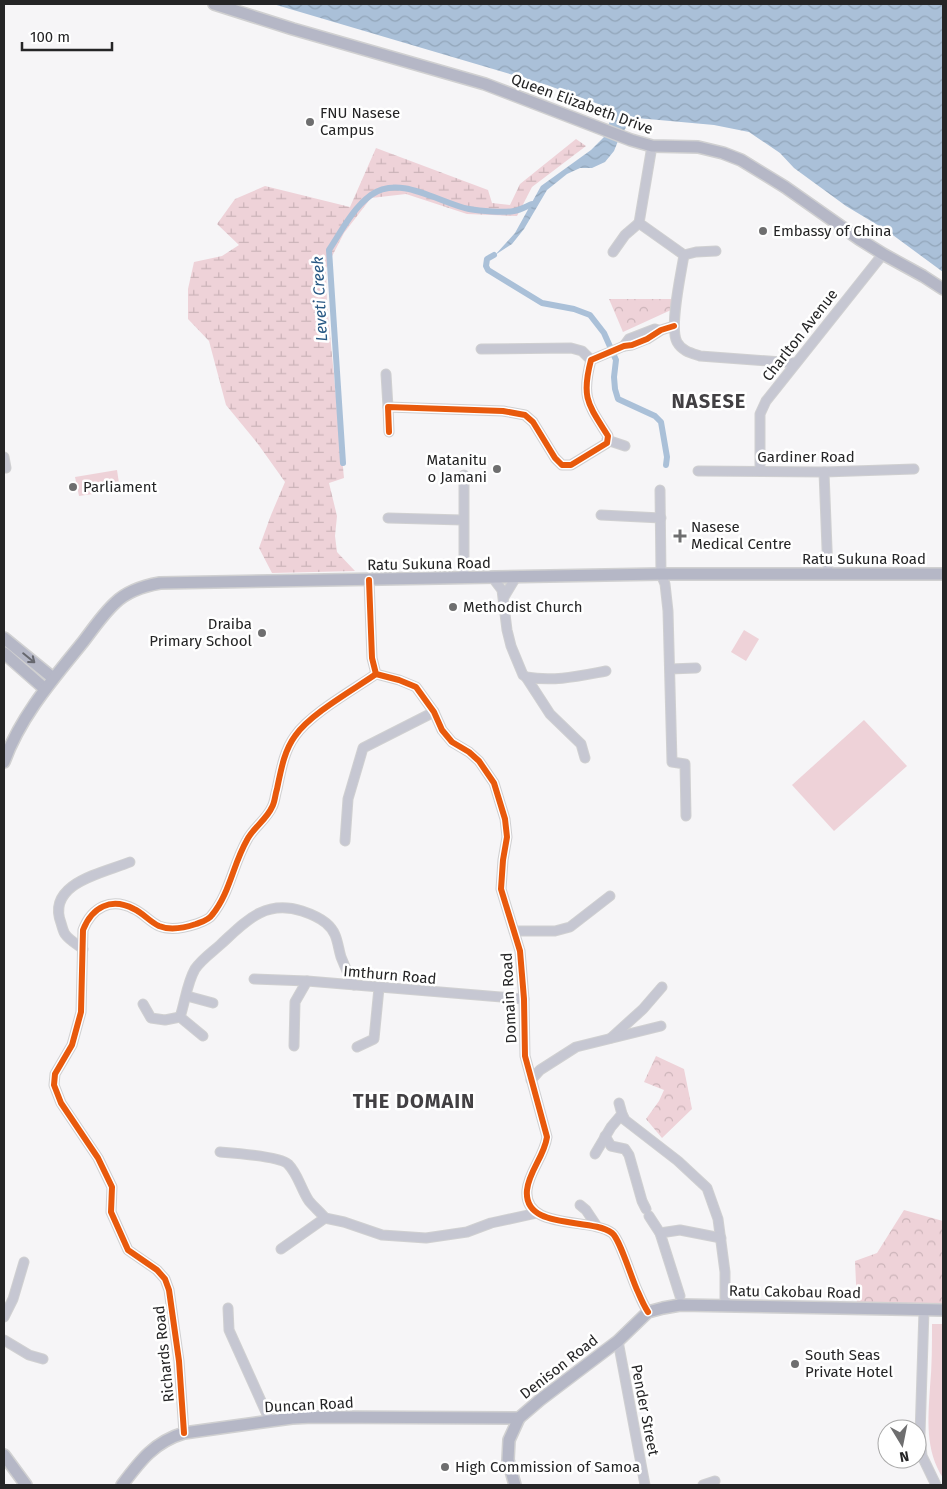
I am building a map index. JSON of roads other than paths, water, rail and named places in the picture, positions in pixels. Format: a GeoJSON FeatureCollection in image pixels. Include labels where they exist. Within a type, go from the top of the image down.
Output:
{"type":"FeatureCollection","features":[{"type":"Feature","properties":{"kind":"main road","name":"Queen Elizabeth Drive"},"geometry":{"type":"LineString","coordinates":[[214,4],[293,29],[485,84],[621,137],[652,146],[698,147],[741,160],[785,187],[883,254],[924,276],[943,289]]}},
{"type":"Feature","properties":{"kind":"main road","name":"Ratu Sukuna Road"},"geometry":{"type":"LineString","coordinates":[[4,762],[11,743],[45,689],[114,603],[132,591],[148,585],[661,574],[943,574]]}},
{"type":"Feature","properties":{"kind":"main road"},"geometry":{"type":"LineString","coordinates":[[4,638],[54,678]]}},
{"type":"Feature","properties":{"kind":"main road"},"geometry":{"type":"LineString","coordinates":[[4,653],[45,689]]}},
{"type":"Feature","properties":{"kind":"main road","name":"Ratu Cakobau Road"},"geometry":{"type":"LineString","coordinates":[[648,1312],[680,1305],[943,1310]]}},
{"type":"Feature","properties":{"kind":"main road","name":"Denison Road"},"geometry":{"type":"LineString","coordinates":[[515,1485],[508,1460],[509,1440],[519,1418],[618,1341],[648,1312]]}},
{"type":"Feature","properties":{"kind":"main road","name":"Duncan Road"},"geometry":{"type":"LineString","coordinates":[[122,1485],[141,1460],[153,1449],[170,1437],[184,1433],[313,1417],[519,1418]]}},
{"type":"Feature","properties":{"kind":"main road"},"geometry":{"type":"LineString","coordinates":[[4,1455],[26,1485]]}},
{"type":"Feature","properties":{"kind":"street"},"geometry":{"type":"LineString","coordinates":[[613,252],[625,236],[639,223],[652,146]]}},
{"type":"Feature","properties":{"kind":"street"},"geometry":{"type":"LineString","coordinates":[[639,223],[684,255],[716,251]]}},
{"type":"Feature","properties":{"kind":"street","name":"Charlton Avenue"},"geometry":{"type":"LineString","coordinates":[[760,471],[760,414],[766,400],[883,254]]}},
{"type":"Feature","properties":{"kind":"street"},"geometry":{"type":"LineString","coordinates":[[684,255],[674,326],[677,342],[688,352],[713,357],[795,363]]}},
{"type":"Feature","properties":{"kind":"street"},"geometry":{"type":"LineString","coordinates":[[592,360],[616,350],[636,336],[655,329],[661,330],[674,326]]}},
{"type":"Feature","properties":{"kind":"street"},"geometry":{"type":"LineString","coordinates":[[481,349],[571,348],[582,351],[592,360]]}},
{"type":"Feature","properties":{"kind":"street"},"geometry":{"type":"LineString","coordinates":[[388,408],[503,411],[525,415],[533,422],[555,458],[562,465],[571,465],[607,443],[608,436],[589,406],[586,382],[592,360]]}},
{"type":"Feature","properties":{"kind":"street"},"geometry":{"type":"LineString","coordinates":[[386,374],[389,432]]}},
{"type":"Feature","properties":{"kind":"street"},"geometry":{"type":"LineString","coordinates":[[607,440],[624,446]]}},
{"type":"Feature","properties":{"kind":"street","name":"Gardiner Road"},"geometry":{"type":"LineString","coordinates":[[698,471],[824,472],[914,469]]}},
{"type":"Feature","properties":{"kind":"street"},"geometry":{"type":"LineString","coordinates":[[824,472],[828,574]]}},
{"type":"Feature","properties":{"kind":"street"},"geometry":{"type":"LineString","coordinates":[[464,475],[464,578]]}},
{"type":"Feature","properties":{"kind":"street"},"geometry":{"type":"LineString","coordinates":[[660,490],[661,574],[665,584],[668,611],[672,762],[686,764],[686,816]]}},
{"type":"Feature","properties":{"kind":"street"},"geometry":{"type":"LineString","coordinates":[[601,516],[661,518]]}},
{"type":"Feature","properties":{"kind":"street"},"geometry":{"type":"LineString","coordinates":[[388,518],[463,520]]}},
{"type":"Feature","properties":{"kind":"street"},"geometry":{"type":"LineString","coordinates":[[492,577],[502,590],[510,646],[523,675],[550,714],[581,744],[585,758]]}},
{"type":"Feature","properties":{"kind":"street"},"geometry":{"type":"LineString","coordinates":[[504,597],[516,577]]}},
{"type":"Feature","properties":{"kind":"street"},"geometry":{"type":"LineString","coordinates":[[369,580],[372,658],[376,674]]}},
{"type":"Feature","properties":{"kind":"street"},"geometry":{"type":"LineString","coordinates":[[670,669],[696,668]]}},
{"type":"Feature","properties":{"kind":"street"},"geometry":{"type":"LineString","coordinates":[[526,677],[541,680],[560,679],[606,670]]}},
{"type":"Feature","properties":{"kind":"street","name":"Domain Road"},"geometry":{"type":"LineString","coordinates":[[376,674],[416,687],[434,712],[442,730],[452,742],[469,752],[479,761],[494,783],[505,819],[507,838],[501,889],[520,951],[524,999],[525,1056],[547,1138],[545,1149],[529,1178],[526,1193],[530,1204],[537,1213]]}},
{"type":"Feature","properties":{"kind":"street","name":"Richards Road"},"geometry":{"type":"LineString","coordinates":[[184,1433],[179,1361],[169,1290],[165,1279],[157,1270],[128,1250],[111,1212],[112,1186],[98,1158],[61,1103],[54,1085],[55,1074],[72,1045],[81,1012],[83,930],[94,910],[107,905],[121,903],[135,909],[158,926],[186,928],[211,917],[228,889],[235,866],[247,839],[272,808],[283,761],[294,736],[308,721],[376,674]]}},
{"type":"Feature","properties":{"kind":"street"},"geometry":{"type":"LineString","coordinates":[[345,841],[348,799],[363,748],[434,712]]}},
{"type":"Feature","properties":{"kind":"street"},"geometry":{"type":"LineString","coordinates":[[83,949],[65,934],[58,914],[61,899],[67,889],[76,883],[130,862]]}},
{"type":"Feature","properties":{"kind":"street"},"geometry":{"type":"LineString","coordinates":[[515,931],[555,931],[570,927],[610,896]]}},
{"type":"Feature","properties":{"kind":"street"},"geometry":{"type":"LineString","coordinates":[[180,1017],[194,972],[201,961],[254,915],[283,907],[312,915],[326,923],[336,934],[345,969],[354,985]]}},
{"type":"Feature","properties":{"kind":"street","name":"Imthurn Road"},"geometry":{"type":"LineString","coordinates":[[254,979],[307,981],[524,999]]}},
{"type":"Feature","properties":{"kind":"street"},"geometry":{"type":"LineString","coordinates":[[294,1046],[295,1002],[307,981]]}},
{"type":"Feature","properties":{"kind":"street"},"geometry":{"type":"LineString","coordinates":[[611,1038],[643,1009],[662,987]]}},
{"type":"Feature","properties":{"kind":"street"},"geometry":{"type":"LineString","coordinates":[[357,1047],[374,1039],[379,988]]}},
{"type":"Feature","properties":{"kind":"street"},"geometry":{"type":"LineString","coordinates":[[186,996],[213,1004]]}},
{"type":"Feature","properties":{"kind":"street"},"geometry":{"type":"LineString","coordinates":[[142,1004],[151,1018],[165,1020],[180,1017]]}},
{"type":"Feature","properties":{"kind":"street"},"geometry":{"type":"LineString","coordinates":[[180,1017],[203,1036]]}},
{"type":"Feature","properties":{"kind":"street"},"geometry":{"type":"LineString","coordinates":[[531,1080],[540,1070],[576,1047],[661,1026]]}},
{"type":"Feature","properties":{"kind":"street"},"geometry":{"type":"LineString","coordinates":[[619,1103],[625,1120],[678,1161],[706,1188],[718,1218],[725,1272],[725,1306]]}},
{"type":"Feature","properties":{"kind":"street"},"geometry":{"type":"LineString","coordinates":[[595,1154],[605,1136],[622,1114]]}},
{"type":"Feature","properties":{"kind":"street"},"geometry":{"type":"LineString","coordinates":[[605,1136],[611,1146],[625,1149],[629,1156],[642,1201],[660,1233],[680,1296]]}},
{"type":"Feature","properties":{"kind":"street"},"geometry":{"type":"LineString","coordinates":[[220,1152],[247,1154],[283,1161],[288,1164],[309,1200],[325,1218],[344,1222],[382,1235],[426,1238],[467,1232],[537,1213],[561,1222],[596,1226],[612,1233],[648,1312]]}},
{"type":"Feature","properties":{"kind":"street"},"geometry":{"type":"LineString","coordinates":[[580,1206],[586,1210],[596,1226]]}},
{"type":"Feature","properties":{"kind":"street"},"geometry":{"type":"LineString","coordinates":[[281,1249],[325,1218]]}},
{"type":"Feature","properties":{"kind":"street"},"geometry":{"type":"LineString","coordinates":[[660,1233],[680,1230],[721,1238]]}},
{"type":"Feature","properties":{"kind":"street"},"geometry":{"type":"LineString","coordinates":[[4,1317],[13,1299],[24,1262]]}},
{"type":"Feature","properties":{"kind":"street"},"geometry":{"type":"LineString","coordinates":[[228,1308],[229,1330],[270,1421]]}},
{"type":"Feature","properties":{"kind":"street"},"geometry":{"type":"LineString","coordinates":[[924,1310],[920,1435],[922,1456],[936,1485]]}},
{"type":"Feature","properties":{"kind":"street"},"geometry":{"type":"LineString","coordinates":[[4,1340],[30,1355],[43,1359]]}},
{"type":"Feature","properties":{"kind":"street","name":"Pender Street"},"geometry":{"type":"LineString","coordinates":[[618,1341],[645,1485]]}},
{"type":"Feature","properties":{"kind":"street"},"geometry":{"type":"LineString","coordinates":[[703,1485],[715,1481]]}},
{"type":"Feature","properties":{"kind":"water"},"geometry":{"type":"Polygon","coordinates":[[[273,4],[943,4],[943,272],[886,230],[846,206],[794,168],[780,153],[749,132],[714,125],[637,118],[630,122],[620,136],[614,151],[605,162],[592,168],[580,168],[567,174],[547,190],[524,229],[512,244],[495,255],[515,233],[541,186],[591,150],[604,137],[610,121],[610,111],[601,105],[547,85],[273,4]]]}},
{"type":"Feature","properties":{"kind":"waterway","name":"Leveti Creek"},"geometry":{"type":"LineString","coordinates":[[343,463],[329,250],[353,214],[371,195],[382,189],[394,187],[420,192],[469,209],[510,212],[532,204]]}},
{"type":"Feature","properties":{"kind":"waterway"},"geometry":{"type":"LineString","coordinates":[[494,255],[487,259],[486,266],[488,270],[542,303],[574,309],[590,315],[604,333],[616,360],[614,377],[618,399],[655,416],[661,422],[667,457],[666,465]]}},
{"type":"Feature","properties":{"kind":"place","name":"FNU Nasese Campus"},"geometry":{"type":"Point","coordinates":[310,122]}},
{"type":"Feature","properties":{"kind":"place","name":"Embassy of China"},"geometry":{"type":"Point","coordinates":[763,231]}},
{"type":"Feature","properties":{"kind":"place","name":"Matanitu o Jamani"},"geometry":{"type":"Point","coordinates":[497,469]}},
{"type":"Feature","properties":{"kind":"place","name":"Parliament"},"geometry":{"type":"Point","coordinates":[73,487]}},
{"type":"Feature","properties":{"kind":"place","name":"Nasese Medical Centre"},"geometry":{"type":"Point","coordinates":[680,536]}},
{"type":"Feature","properties":{"kind":"place","name":"Methodist Church"},"geometry":{"type":"Point","coordinates":[453,607]}},
{"type":"Feature","properties":{"kind":"place","name":"Draiba Primary School"},"geometry":{"type":"Point","coordinates":[262,633]}},
{"type":"Feature","properties":{"kind":"place","name":"South Seas Private Hotel"},"geometry":{"type":"Point","coordinates":[795,1364]}},
{"type":"Feature","properties":{"kind":"place","name":"High Commission of Samoa"},"geometry":{"type":"Point","coordinates":[445,1467]}},
{"type":"Feature","properties":{"kind":"district","name":"NASESE"},"geometry":{"type":"Point","coordinates":[709,401]}},
{"type":"Feature","properties":{"kind":"district","name":"THE DOMAIN"},"geometry":{"type":"Point","coordinates":[414,1101]}}]}
